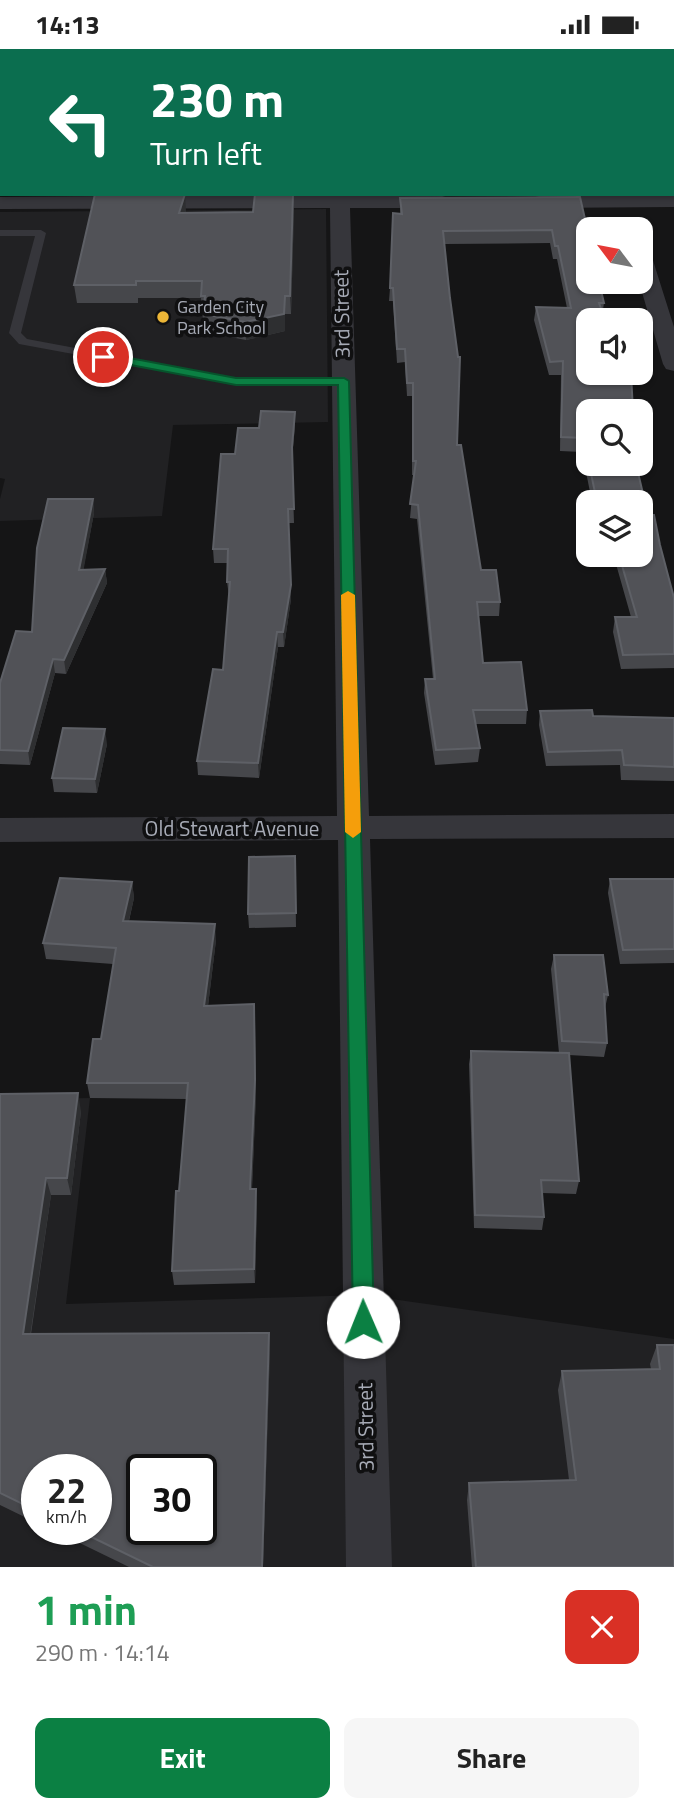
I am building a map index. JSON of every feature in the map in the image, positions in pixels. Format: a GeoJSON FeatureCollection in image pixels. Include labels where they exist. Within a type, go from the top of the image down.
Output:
{"type":"FeatureCollection","features":[{"type":"Feature","properties":{"kind":"street"},"geometry":{"type":"LineString","coordinates":[[0,203],[53,199],[340,198],[462,202]]}},
{"type":"Feature","properties":{"kind":"street","name":"3rd Street"},"geometry":{"type":"LineString","coordinates":[[340,198],[369,1567]]}},
{"type":"Feature","properties":{"kind":"street"},"geometry":{"type":"LineString","coordinates":[[517,202],[627,205],[674,201]]}},
{"type":"Feature","properties":{"kind":"street"},"geometry":{"type":"LineString","coordinates":[[653,294],[674,364]]}},
{"type":"Feature","properties":{"kind":"street","name":"Old Stewart Avenue"},"geometry":{"type":"LineString","coordinates":[[0,830],[674,826]]}},
{"type":"Feature","properties":{"kind":"lane"},"geometry":{"type":"LineString","coordinates":[[0,233],[41,233],[16,333],[23,342],[236,381],[344,381]]}},
{"type":"Feature","properties":{"kind":"shaded area","name":"Garden City Park School"},"geometry":{"type":"Polygon","coordinates":[[[326,209],[328,422],[173,425],[162,516],[0,521],[0,499],[5,479],[0,478],[0,212],[326,209]]]}},
{"type":"Feature","properties":{"kind":"shaded area"},"geometry":{"type":"Polygon","coordinates":[[[90,1098],[66,1304],[363,1295],[674,1339],[674,1567],[0,1567],[0,1100],[90,1098]]]}},
{"type":"Feature","properties":{"kind":"building"},"geometry":{"type":"Polygon","coordinates":[[[95,196],[184,196],[179,213],[253,212],[255,196],[293,196],[290,296],[285,296],[284,314],[245,322],[203,314],[205,296],[201,296],[202,281],[74,285],[95,196]]]}},
{"type":"Feature","properties":{"kind":"building"},"geometry":{"type":"Polygon","coordinates":[[[580,197],[585,217],[576,217],[576,294],[602,294],[604,303],[599,303],[601,308],[576,308],[576,385],[632,385],[632,399],[576,399],[576,438],[561,437],[563,361],[550,362],[536,307],[571,308],[552,230],[443,231],[460,357],[457,445],[461,445],[481,570],[496,570],[500,602],[477,602],[483,663],[521,662],[527,710],[473,710],[480,748],[436,750],[425,679],[435,679],[418,505],[410,504],[416,461],[413,461],[413,383],[407,383],[405,349],[397,349],[393,288],[390,288],[393,213],[402,214],[400,198],[580,197]]]}},
{"type":"Feature","properties":{"kind":"building"},"geometry":{"type":"Polygon","coordinates":[[[261,411],[295,412],[292,447],[294,509],[288,509],[291,585],[283,632],[277,632],[258,763],[197,761],[213,669],[223,670],[230,582],[227,582],[228,549],[213,549],[221,454],[235,454],[238,428],[259,428],[261,411]]]}},
{"type":"Feature","properties":{"kind":"building"},"geometry":{"type":"Polygon","coordinates":[[[592,476],[639,476],[642,490],[594,490],[592,476]]]}},
{"type":"Feature","properties":{"kind":"building"},"geometry":{"type":"Polygon","coordinates":[[[48,499],[93,499],[79,570],[105,569],[64,660],[53,659],[28,751],[0,750],[0,683],[16,631],[32,632],[37,548],[48,499]]]}},
{"type":"Feature","properties":{"kind":"building"},"geometry":{"type":"Polygon","coordinates":[[[654,515],[674,598],[674,654],[623,655],[615,617],[637,617],[622,567],[653,567],[654,515]]]}},
{"type":"Feature","properties":{"kind":"building"},"geometry":{"type":"Polygon","coordinates":[[[592,710],[593,716],[674,718],[674,767],[624,765],[622,750],[548,752],[540,711],[592,710]]]}},
{"type":"Feature","properties":{"kind":"building"},"geometry":{"type":"Polygon","coordinates":[[[63,728],[105,729],[95,779],[52,778],[63,728]]]}},
{"type":"Feature","properties":{"kind":"building"},"geometry":{"type":"Polygon","coordinates":[[[295,856],[296,913],[248,914],[249,857],[295,856]]]}},
{"type":"Feature","properties":{"kind":"building"},"geometry":{"type":"Polygon","coordinates":[[[60,878],[132,882],[123,921],[215,924],[204,1006],[254,1004],[255,1080],[250,1189],[256,1189],[254,1269],[172,1271],[176,1191],[179,1191],[188,1083],[87,1083],[93,1039],[101,1039],[116,948],[43,943],[60,878]]]}},
{"type":"Feature","properties":{"kind":"building"},"geometry":{"type":"Polygon","coordinates":[[[610,879],[674,879],[674,949],[623,950],[610,879]]]}},
{"type":"Feature","properties":{"kind":"building"},"geometry":{"type":"Polygon","coordinates":[[[554,955],[603,955],[608,995],[604,994],[607,1043],[562,1041],[554,955]]]}},
{"type":"Feature","properties":{"kind":"building"},"geometry":{"type":"Polygon","coordinates":[[[471,1051],[569,1053],[579,1181],[541,1180],[544,1217],[475,1215],[471,1051]]]}},
{"type":"Feature","properties":{"kind":"building"},"geometry":{"type":"Polygon","coordinates":[[[78,1093],[67,1178],[46,1178],[23,1334],[269,1333],[262,1567],[153,1567],[108,1545],[112,1545],[112,1454],[21,1454],[21,1503],[0,1493],[0,1094],[78,1093]]]}},
{"type":"Feature","properties":{"kind":"building"},"geometry":{"type":"Polygon","coordinates":[[[657,1345],[674,1345],[674,1567],[476,1567],[469,1483],[576,1480],[562,1371],[660,1369],[657,1345]]]}},
{"type":"Feature","properties":{"kind":"slow traffic"},"geometry":{"type":"LineString","coordinates":[[348,595],[353,832]]}},
{"type":"Feature","properties":{"kind":"place","name":"Garden City Park School"},"geometry":{"type":"Point","coordinates":[163,317]}},
{"type":"Feature","properties":{"kind":"route"},"geometry":{"type":"LineString","coordinates":[[103,357],[236,381],[344,381],[363,1322]]}}]}
